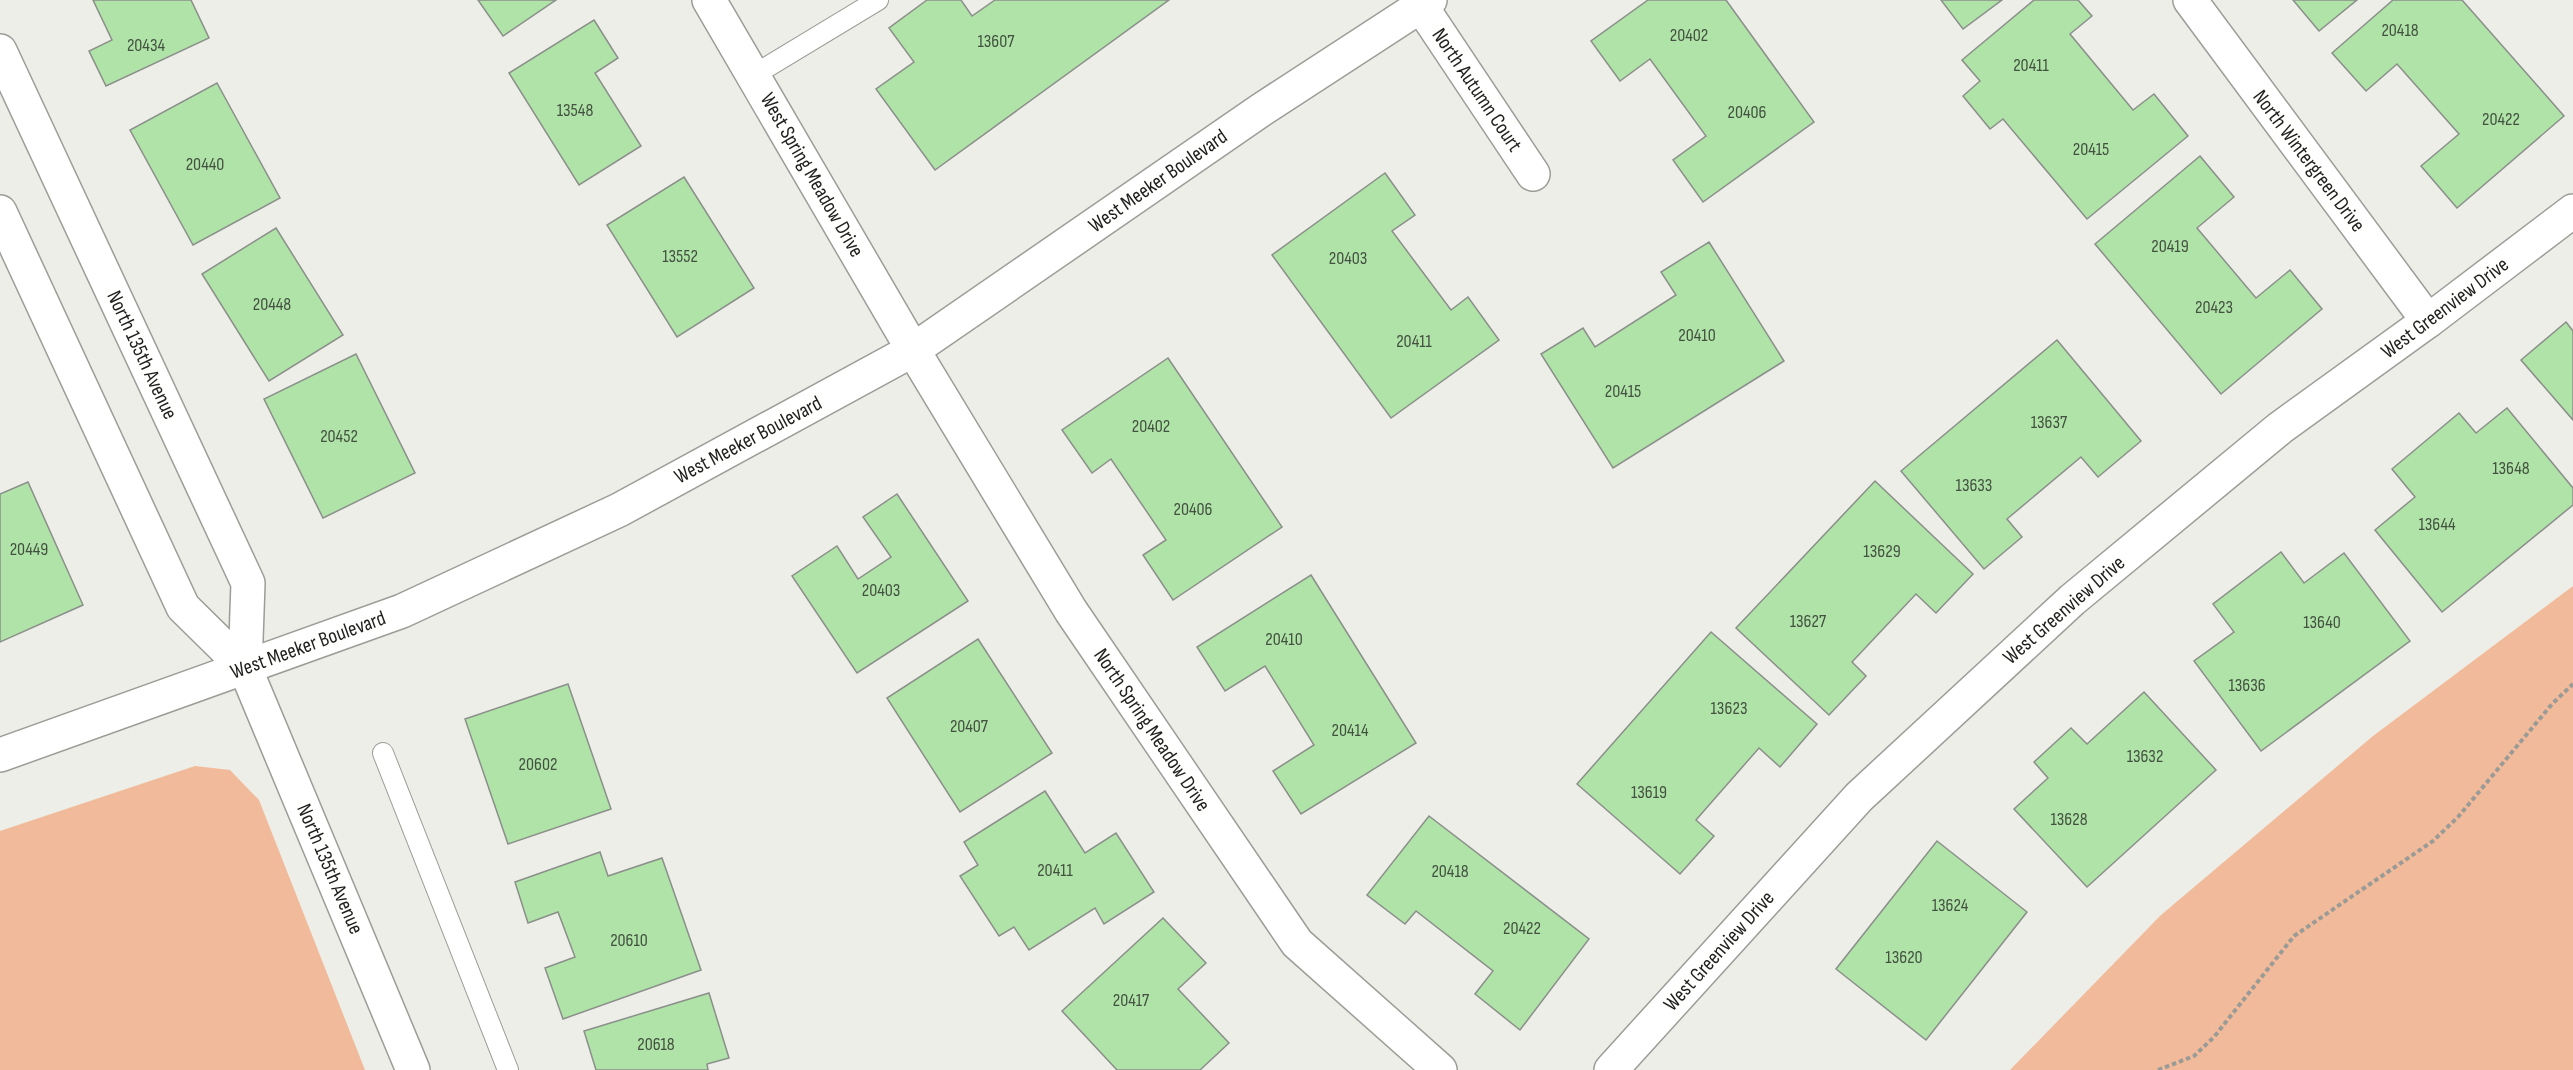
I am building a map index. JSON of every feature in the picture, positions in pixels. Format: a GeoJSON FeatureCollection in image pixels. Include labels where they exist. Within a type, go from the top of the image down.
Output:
{"type":"FeatureCollection","features":[{"type":"Feature","properties":{"kind":"street","name":"West Spring Meadow Drive"},"geometry":{"type":"LineString","coordinates":[[709,0],[914,350]]}},
{"type":"Feature","properties":{"kind":"street","name":"North Wintergreen Drive"},"geometry":{"type":"LineString","coordinates":[[2190,0],[2428,321]]}},
{"type":"Feature","properties":{"kind":"street","name":"North Autumn Court"},"geometry":{"type":"LineString","coordinates":[[1426,3],[1533,174]]}},
{"type":"Feature","properties":{"kind":"street","name":"West Meeker Boulevard"},"geometry":{"type":"LineString","coordinates":[[0,755],[402,611],[620,510],[914,350],[1261,110],[1426,3]]}},
{"type":"Feature","properties":{"kind":"street","name":"North 135th Avenue"},"geometry":{"type":"LineString","coordinates":[[0,51],[248,583],[245,668]]}},
{"type":"Feature","properties":{"kind":"street","name":"West Greenview Drive"},"geometry":{"type":"LineString","coordinates":[[1611,1070],[1858,797],[2055,616],[2280,428],[2428,321],[2573,211]]}},
{"type":"Feature","properties":{"kind":"street","name":"North 135th Avenue"},"geometry":{"type":"LineString","coordinates":[[0,212],[183,607],[245,668],[413,1070]]}},
{"type":"Feature","properties":{"kind":"street","name":"North Spring Meadow Drive"},"geometry":{"type":"LineString","coordinates":[[914,350],[1071,611],[1297,943],[1440,1070]]}},
{"type":"Feature","properties":{"kind":"lane"},"geometry":{"type":"LineString","coordinates":[[754,75],[879,0]]}},
{"type":"Feature","properties":{"kind":"lane"},"geometry":{"type":"LineString","coordinates":[[383,753],[502,1068]]}},
{"type":"Feature","properties":{"kind":"path"},"geometry":{"type":"LineString","coordinates":[[2158,1070],[2194,1056],[2214,1037],[2294,936],[2433,841],[2458,817],[2552,704],[2573,684]]}},
{"type":"Feature","properties":{"kind":"shaded area"},"geometry":{"type":"Polygon","coordinates":[[[2573,586],[2573,1070],[2010,1070],[2161,915],[2373,736],[2573,586]]]}},
{"type":"Feature","properties":{"kind":"shaded area"},"geometry":{"type":"Polygon","coordinates":[[[195,766],[230,770],[259,800],[365,1070],[0,1070],[0,831],[195,766]]]}},
{"type":"Feature","properties":{"kind":"building"},"geometry":{"type":"Polygon","coordinates":[[[93,0],[191,0],[209,38],[106,86],[89,51],[112,40],[93,0]]]}},
{"type":"Feature","properties":{"kind":"building"},"geometry":{"type":"Polygon","coordinates":[[[478,0],[556,0],[503,36],[478,0]]]}},
{"type":"Feature","properties":{"kind":"building"},"geometry":{"type":"Polygon","coordinates":[[[927,0],[961,0],[972,16],[995,0],[1169,0],[935,170],[876,89],[914,62],[889,28],[927,0]]]}},
{"type":"Feature","properties":{"kind":"building"},"geometry":{"type":"Polygon","coordinates":[[[1648,0],[1726,0],[1814,122],[1703,202],[1673,160],[1706,136],[1650,59],[1620,81],[1591,41],[1648,0]]]}},
{"type":"Feature","properties":{"kind":"building"},"geometry":{"type":"Polygon","coordinates":[[[1941,0],[2002,0],[1963,29],[1941,0]]]}},
{"type":"Feature","properties":{"kind":"building"},"geometry":{"type":"Polygon","coordinates":[[[2034,0],[2078,0],[2092,16],[2070,34],[2133,110],[2154,94],[2188,136],[2087,219],[2003,119],[1990,129],[1963,96],[1980,81],[1962,60],[2034,0]]]}},
{"type":"Feature","properties":{"kind":"building"},"geometry":{"type":"Polygon","coordinates":[[[2293,0],[2357,0],[2319,31],[2293,0]]]}},
{"type":"Feature","properties":{"kind":"building"},"geometry":{"type":"Polygon","coordinates":[[[2393,0],[2462,0],[2564,116],[2457,208],[2421,166],[2459,134],[2397,64],[2366,91],[2332,53],[2393,0]]]}},
{"type":"Feature","properties":{"kind":"building"},"geometry":{"type":"Polygon","coordinates":[[[594,20],[618,58],[595,73],[641,146],[579,185],[509,73],[594,20]]]}},
{"type":"Feature","properties":{"kind":"building"},"geometry":{"type":"Polygon","coordinates":[[[217,83],[280,198],[193,245],[130,130],[217,83]]]}},
{"type":"Feature","properties":{"kind":"building"},"geometry":{"type":"Polygon","coordinates":[[[2200,156],[2234,197],[2197,228],[2256,298],[2290,270],[2322,309],[2221,394],[2095,244],[2200,156]]]}},
{"type":"Feature","properties":{"kind":"building"},"geometry":{"type":"Polygon","coordinates":[[[1385,173],[1415,215],[1392,231],[1451,310],[1468,297],[1499,340],[1391,418],[1272,255],[1385,173]]]}},
{"type":"Feature","properties":{"kind":"building"},"geometry":{"type":"Polygon","coordinates":[[[684,177],[754,288],[677,337],[607,225],[684,177]]]}},
{"type":"Feature","properties":{"kind":"building"},"geometry":{"type":"Polygon","coordinates":[[[276,228],[343,335],[269,381],[202,274],[276,228]]]}},
{"type":"Feature","properties":{"kind":"building"},"geometry":{"type":"Polygon","coordinates":[[[1709,242],[1784,361],[1613,468],[1541,354],[1583,328],[1595,347],[1676,295],[1661,272],[1709,242]]]}},
{"type":"Feature","properties":{"kind":"building"},"geometry":{"type":"Polygon","coordinates":[[[2566,322],[2573,331],[2573,420],[2521,360],[2566,322]]]}},
{"type":"Feature","properties":{"kind":"building"},"geometry":{"type":"Polygon","coordinates":[[[2057,340],[2141,441],[2098,477],[2081,457],[2007,519],[2022,537],[1984,569],[1901,471],[2057,340]]]}},
{"type":"Feature","properties":{"kind":"building"},"geometry":{"type":"Polygon","coordinates":[[[356,354],[415,473],[323,518],[264,399],[356,354]]]}},
{"type":"Feature","properties":{"kind":"building"},"geometry":{"type":"Polygon","coordinates":[[[1168,358],[1282,527],[1173,600],[1143,555],[1166,540],[1111,459],[1092,473],[1062,430],[1168,358]]]}},
{"type":"Feature","properties":{"kind":"building"},"geometry":{"type":"Polygon","coordinates":[[[2507,408],[2573,488],[2573,505],[2442,612],[2375,530],[2415,497],[2392,469],[2459,413],[2476,433],[2507,408]]]}},
{"type":"Feature","properties":{"kind":"building"},"geometry":{"type":"Polygon","coordinates":[[[1875,481],[1973,574],[1936,613],[1916,594],[1852,662],[1866,676],[1829,715],[1736,628],[1875,481]]]}},
{"type":"Feature","properties":{"kind":"building"},"geometry":{"type":"Polygon","coordinates":[[[28,482],[83,605],[0,642],[0,494],[28,482]]]}},
{"type":"Feature","properties":{"kind":"building"},"geometry":{"type":"Polygon","coordinates":[[[897,494],[968,601],[857,673],[792,576],[837,546],[858,579],[891,557],[863,517],[897,494]]]}},
{"type":"Feature","properties":{"kind":"building"},"geometry":{"type":"Polygon","coordinates":[[[2281,552],[2304,583],[2344,553],[2410,641],[2261,751],[2194,661],[2234,632],[2213,604],[2281,552]]]}},
{"type":"Feature","properties":{"kind":"building"},"geometry":{"type":"Polygon","coordinates":[[[1311,575],[1416,743],[1301,814],[1273,771],[1314,745],[1265,666],[1225,691],[1197,647],[1311,575]]]}},
{"type":"Feature","properties":{"kind":"building"},"geometry":{"type":"Polygon","coordinates":[[[1711,632],[1817,724],[1780,767],[1759,748],[1696,820],[1714,836],[1680,874],[1577,784],[1711,632]]]}},
{"type":"Feature","properties":{"kind":"building"},"geometry":{"type":"Polygon","coordinates":[[[978,639],[1052,753],[960,812],[887,698],[978,639]]]}},
{"type":"Feature","properties":{"kind":"building"},"geometry":{"type":"Polygon","coordinates":[[[568,684],[611,809],[508,844],[465,719],[568,684]]]}},
{"type":"Feature","properties":{"kind":"building"},"geometry":{"type":"Polygon","coordinates":[[[2144,692],[2216,770],[2087,887],[2014,809],[2048,778],[2034,762],[2071,728],[2087,744],[2144,692]]]}},
{"type":"Feature","properties":{"kind":"building"},"geometry":{"type":"Polygon","coordinates":[[[1045,791],[1085,853],[1116,833],[1154,892],[1104,924],[1095,908],[1029,950],[1014,927],[999,936],[960,876],[978,865],[964,842],[1045,791]]]}},
{"type":"Feature","properties":{"kind":"building"},"geometry":{"type":"Polygon","coordinates":[[[1429,816],[1589,939],[1520,1030],[1475,994],[1493,971],[1416,911],[1405,924],[1367,895],[1429,816]]]}},
{"type":"Feature","properties":{"kind":"building"},"geometry":{"type":"Polygon","coordinates":[[[1937,841],[2027,912],[1926,1040],[1836,969],[1937,841]]]}},
{"type":"Feature","properties":{"kind":"building"},"geometry":{"type":"Polygon","coordinates":[[[600,852],[608,876],[662,858],[701,970],[563,1019],[545,968],[575,957],[558,912],[528,923],[515,882],[600,852]]]}},
{"type":"Feature","properties":{"kind":"building"},"geometry":{"type":"Polygon","coordinates":[[[1163,918],[1206,963],[1178,989],[1229,1043],[1200,1070],[1117,1070],[1062,1011],[1163,918]]]}},
{"type":"Feature","properties":{"kind":"building"},"geometry":{"type":"Polygon","coordinates":[[[709,993],[729,1058],[707,1064],[708,1070],[596,1070],[584,1031],[709,993]]]}}]}
